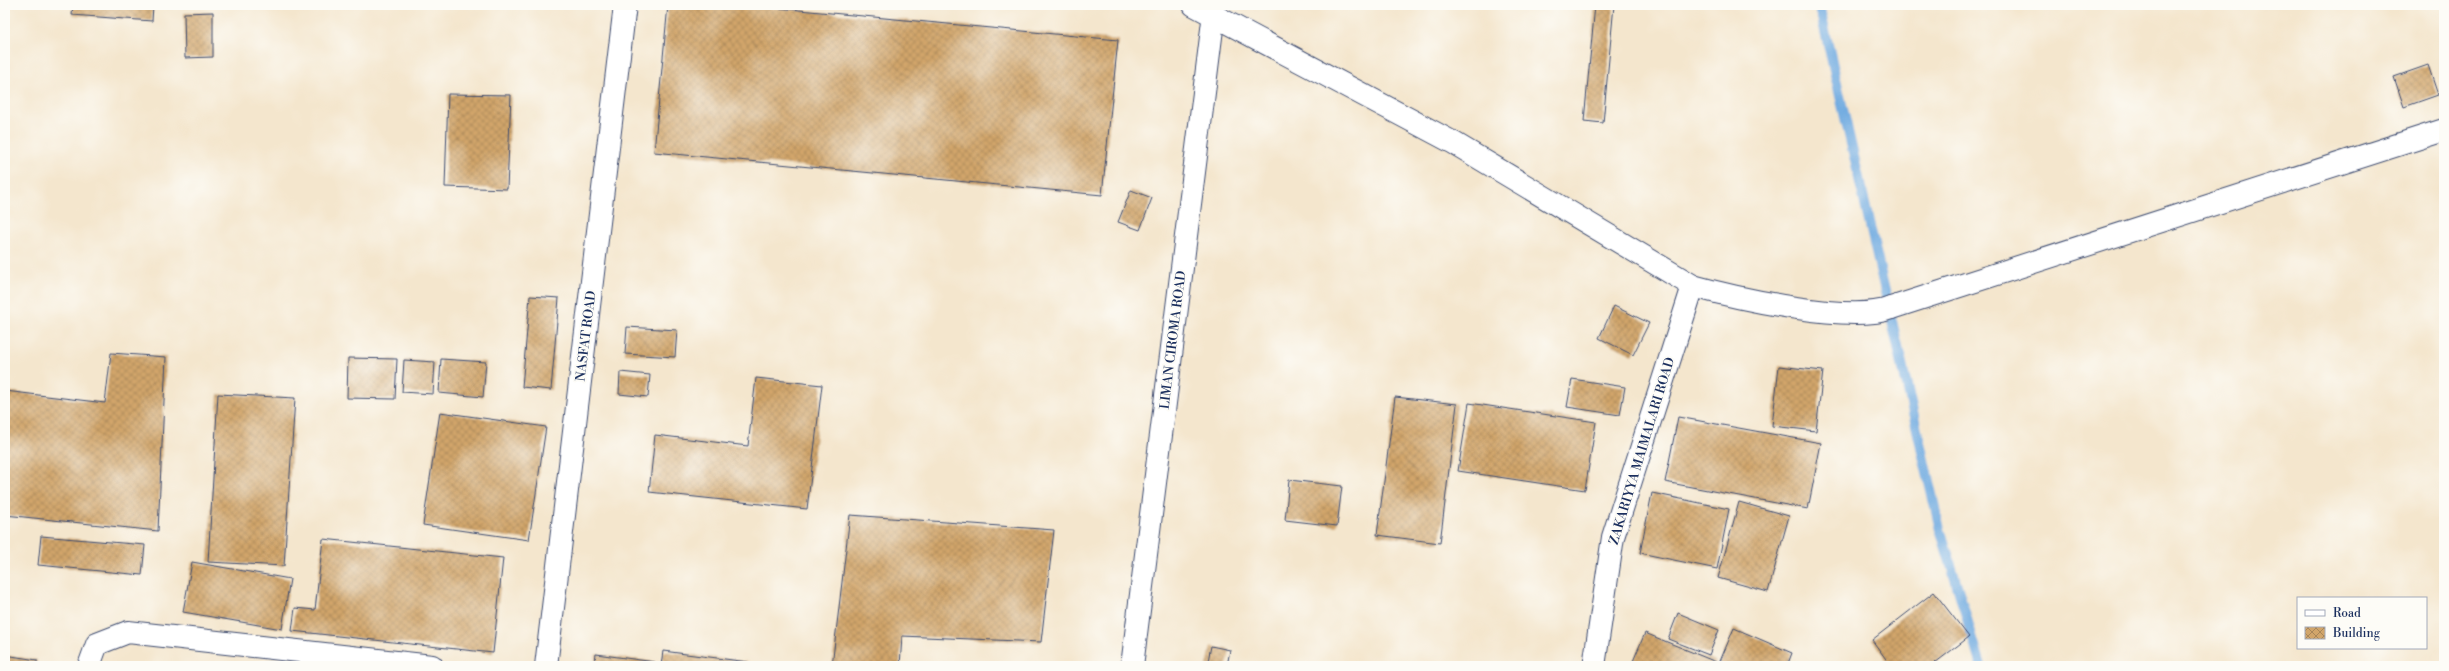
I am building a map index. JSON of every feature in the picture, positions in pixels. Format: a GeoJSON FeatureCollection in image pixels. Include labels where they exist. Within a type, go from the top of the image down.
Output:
{"type":"FeatureCollection","features":[{"type":"Feature","properties":{"kind":"street","name":"NASFAT ROAD"},"geometry":{"type":"LineString","coordinates":[[546,666],[625,5]]}},
{"type":"Feature","properties":{"kind":"street"},"geometry":{"type":"LineString","coordinates":[[1204,9],[1454,144],[1693,286],[1736,298],[1847,314],[1884,310],[2444,130]]}},
{"type":"Feature","properties":{"kind":"street","name":"LIMAN CIROMA ROAD"},"geometry":{"type":"LineString","coordinates":[[1132,666],[1204,9]]}},
{"type":"Feature","properties":{"kind":"street","name":"ZAKARIYYA MAIMALARI ROAD"},"geometry":{"type":"LineString","coordinates":[[1594,666],[1613,537],[1693,286]]}},
{"type":"Feature","properties":{"kind":"street"},"geometry":{"type":"LineString","coordinates":[[89,666],[97,644],[128,632],[432,666]]}},
{"type":"Feature","properties":{"kind":"building"},"geometry":{"type":"Polygon","coordinates":[[[73,5],[153,5],[152,21],[72,15],[73,5]]]}},
{"type":"Feature","properties":{"kind":"building"},"geometry":{"type":"Polygon","coordinates":[[[668,5],[746,5],[1118,40],[1102,195],[654,152],[668,5]]]}},
{"type":"Feature","properties":{"kind":"building"},"geometry":{"type":"Polygon","coordinates":[[[1595,5],[1614,5],[1603,123],[1584,121],[1595,5]]]}},
{"type":"Feature","properties":{"kind":"building"},"geometry":{"type":"Polygon","coordinates":[[[213,12],[213,57],[185,58],[184,13],[213,12]]]}},
{"type":"Feature","properties":{"kind":"building"},"geometry":{"type":"Polygon","coordinates":[[[2428,65],[2438,95],[2404,107],[2394,77],[2428,65]]]}},
{"type":"Feature","properties":{"kind":"building"},"geometry":{"type":"Polygon","coordinates":[[[448,94],[511,95],[507,189],[445,187],[448,94]]]}},
{"type":"Feature","properties":{"kind":"building"},"geometry":{"type":"Polygon","coordinates":[[[1131,190],[1152,198],[1140,230],[1118,222],[1131,190]]]}},
{"type":"Feature","properties":{"kind":"building"},"geometry":{"type":"Polygon","coordinates":[[[530,296],[559,298],[551,390],[522,387],[530,296]]]}},
{"type":"Feature","properties":{"kind":"building"},"geometry":{"type":"Polygon","coordinates":[[[1614,306],[1649,323],[1633,355],[1599,338],[1614,306]]]}},
{"type":"Feature","properties":{"kind":"building"},"geometry":{"type":"Polygon","coordinates":[[[627,327],[677,330],[675,357],[625,354],[627,327]]]}},
{"type":"Feature","properties":{"kind":"building"},"geometry":{"type":"Polygon","coordinates":[[[111,353],[166,357],[158,531],[5,515],[5,391],[105,403],[111,353]]]}},
{"type":"Feature","properties":{"kind":"building"},"geometry":{"type":"Polygon","coordinates":[[[348,358],[397,359],[395,399],[347,398],[348,358]]]}},
{"type":"Feature","properties":{"kind":"building"},"geometry":{"type":"Polygon","coordinates":[[[441,359],[486,362],[483,397],[439,393],[441,359]]]}},
{"type":"Feature","properties":{"kind":"building"},"geometry":{"type":"Polygon","coordinates":[[[404,360],[435,362],[433,394],[402,392],[404,360]]]}},
{"type":"Feature","properties":{"kind":"building"},"geometry":{"type":"Polygon","coordinates":[[[1779,366],[1823,371],[1816,431],[1772,426],[1779,366]]]}},
{"type":"Feature","properties":{"kind":"building"},"geometry":{"type":"Polygon","coordinates":[[[620,372],[650,375],[648,397],[619,394],[620,372]]]}},
{"type":"Feature","properties":{"kind":"building"},"geometry":{"type":"Polygon","coordinates":[[[756,378],[822,385],[807,509],[649,492],[655,435],[748,446],[756,378]]]}},
{"type":"Feature","properties":{"kind":"building"},"geometry":{"type":"Polygon","coordinates":[[[1572,379],[1625,387],[1620,415],[1567,407],[1572,379]]]}},
{"type":"Feature","properties":{"kind":"building"},"geometry":{"type":"Polygon","coordinates":[[[218,394],[295,398],[284,566],[208,562],[218,394]]]}},
{"type":"Feature","properties":{"kind":"building"},"geometry":{"type":"Polygon","coordinates":[[[1395,397],[1457,404],[1440,543],[1377,535],[1395,397]]]}},
{"type":"Feature","properties":{"kind":"building"},"geometry":{"type":"Polygon","coordinates":[[[1469,403],[1596,422],[1585,490],[1458,471],[1469,403]]]}},
{"type":"Feature","properties":{"kind":"building"},"geometry":{"type":"Polygon","coordinates":[[[440,412],[546,427],[529,540],[423,525],[440,412]]]}},
{"type":"Feature","properties":{"kind":"building"},"geometry":{"type":"Polygon","coordinates":[[[1678,417],[1821,443],[1808,509],[1665,482],[1678,417]]]}},
{"type":"Feature","properties":{"kind":"building"},"geometry":{"type":"Polygon","coordinates":[[[1289,480],[1342,486],[1337,526],[1285,520],[1289,480]]]}},
{"type":"Feature","properties":{"kind":"building"},"geometry":{"type":"Polygon","coordinates":[[[1652,493],[1729,509],[1717,569],[1640,553],[1652,493]]]}},
{"type":"Feature","properties":{"kind":"building"},"geometry":{"type":"Polygon","coordinates":[[[1739,502],[1789,516],[1768,592],[1718,578],[1739,502]]]}},
{"type":"Feature","properties":{"kind":"building"},"geometry":{"type":"Polygon","coordinates":[[[850,515],[1054,530],[1041,642],[902,636],[900,666],[832,666],[850,515]]]}},
{"type":"Feature","properties":{"kind":"building"},"geometry":{"type":"Polygon","coordinates":[[[41,536],[145,545],[142,575],[38,565],[41,536]]]}},
{"type":"Feature","properties":{"kind":"building"},"geometry":{"type":"Polygon","coordinates":[[[323,539],[503,558],[493,653],[292,631],[295,608],[315,610],[323,539]]]}},
{"type":"Feature","properties":{"kind":"building"},"geometry":{"type":"Polygon","coordinates":[[[192,562],[290,579],[282,629],[183,612],[192,562]]]}},
{"type":"Feature","properties":{"kind":"building"},"geometry":{"type":"Polygon","coordinates":[[[1934,592],[1969,637],[1931,666],[1891,666],[1872,640],[1934,592]]]}},
{"type":"Feature","properties":{"kind":"building"},"geometry":{"type":"Polygon","coordinates":[[[1678,613],[1719,630],[1709,655],[1668,639],[1678,613]]]}},
{"type":"Feature","properties":{"kind":"building"},"geometry":{"type":"Polygon","coordinates":[[[1734,628],[1792,653],[1787,666],[1718,666],[1734,628]]]}},
{"type":"Feature","properties":{"kind":"building"},"geometry":{"type":"Polygon","coordinates":[[[1645,633],[1716,662],[1714,666],[1631,666],[1645,633]]]}},
{"type":"Feature","properties":{"kind":"building"},"geometry":{"type":"Polygon","coordinates":[[[1211,646],[1230,650],[1227,666],[1207,666],[1211,646]]]}},
{"type":"Feature","properties":{"kind":"building"},"geometry":{"type":"Polygon","coordinates":[[[663,651],[748,662],[748,666],[661,666],[663,651]]]}},
{"type":"Feature","properties":{"kind":"building"},"geometry":{"type":"Polygon","coordinates":[[[596,654],[655,662],[654,666],[594,666],[596,654]]]}},
{"type":"Feature","properties":{"kind":"building"},"geometry":{"type":"Polygon","coordinates":[[[5,655],[37,660],[37,666],[5,666],[5,655]]]}},
{"type":"Feature","properties":{"kind":"waterway"},"geometry":{"type":"LineString","coordinates":[[1819,5],[1939,525],[1981,666]]}}]}
